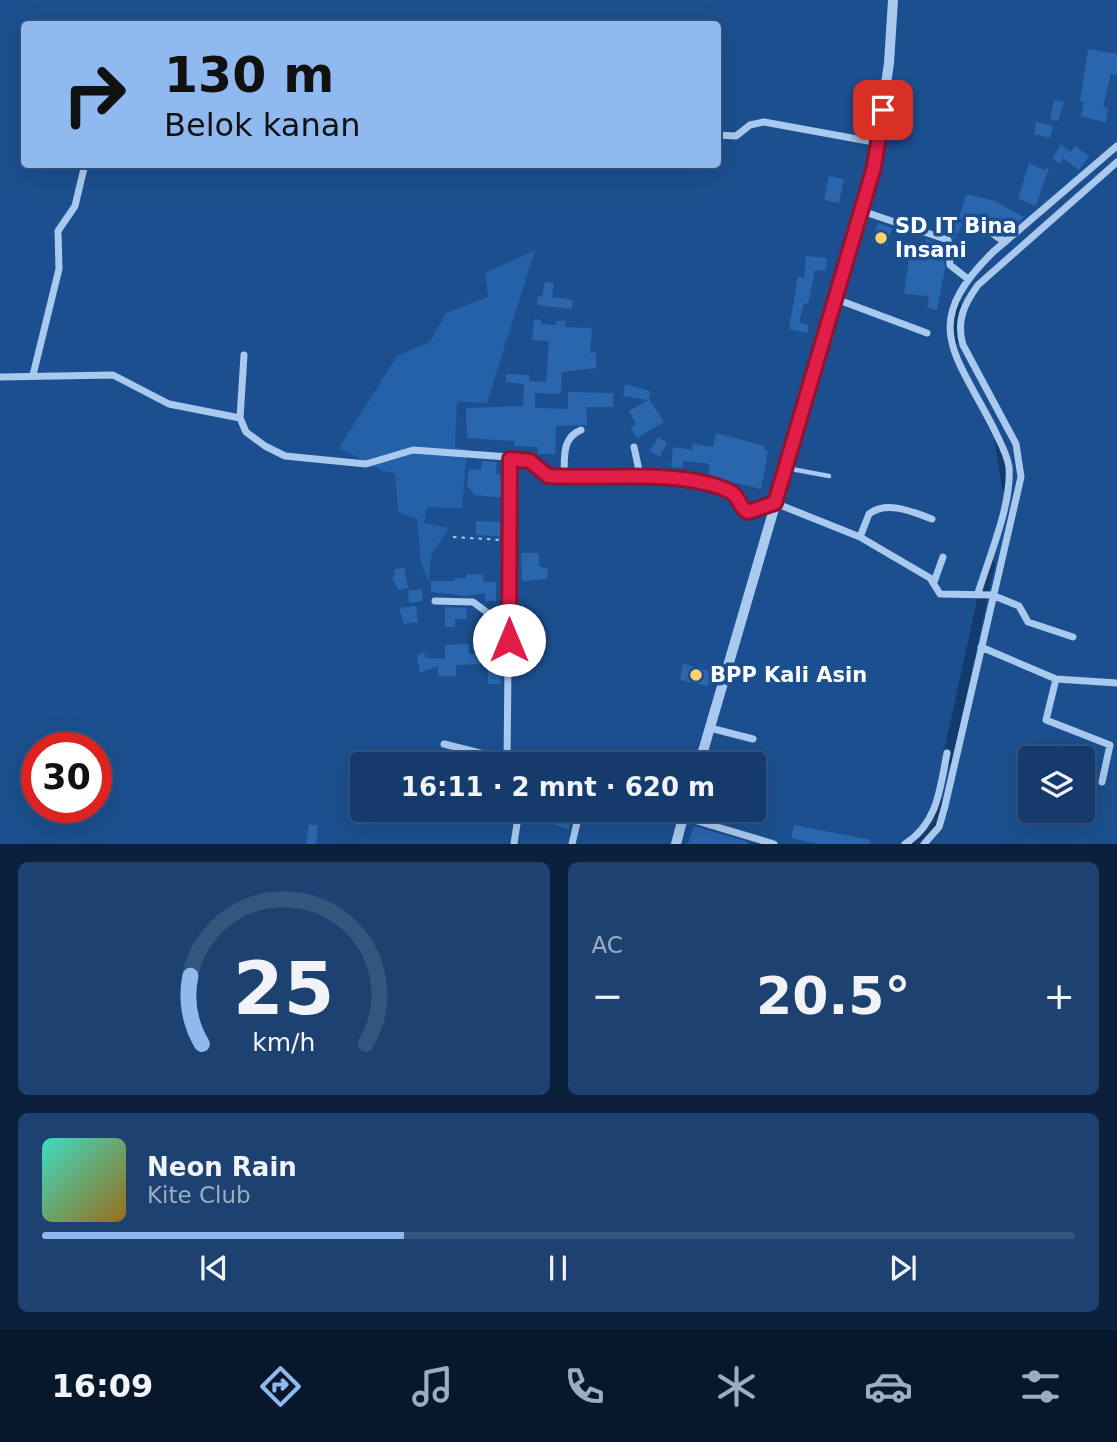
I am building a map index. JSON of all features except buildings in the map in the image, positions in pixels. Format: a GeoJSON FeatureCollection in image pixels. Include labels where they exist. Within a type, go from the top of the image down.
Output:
{"type":"FeatureCollection","features":[{"type":"Feature","properties":{"kind":"street"},"geometry":{"type":"LineString","coordinates":[[703,752],[862,211],[879,143],[893,0]]}},
{"type":"Feature","properties":{"kind":"street"},"geometry":{"type":"LineString","coordinates":[[721,135],[736,136],[750,125],[764,122],[879,143]]}},
{"type":"Feature","properties":{"kind":"street"},"geometry":{"type":"LineString","coordinates":[[985,594],[1020,486],[1020,468],[1016,444],[963,345],[960,334],[963,308],[978,285],[1104,165],[1117,146]]}},
{"type":"Feature","properties":{"kind":"street"},"geometry":{"type":"LineString","coordinates":[[924,844],[940,827],[982,646],[985,594],[1009,468],[1002,446],[968,384],[950,337],[948,327],[953,304],[968,279],[1005,242],[1104,165],[1117,163]]}},
{"type":"Feature","properties":{"kind":"street"},"geometry":{"type":"LineString","coordinates":[[33,375],[59,269],[58,232],[75,206],[84,168]]}},
{"type":"Feature","properties":{"kind":"street"},"geometry":{"type":"LineString","coordinates":[[862,211],[948,240],[950,265],[968,279]]}},
{"type":"Feature","properties":{"kind":"street"},"geometry":{"type":"LineString","coordinates":[[974,221],[1005,242]]}},
{"type":"Feature","properties":{"kind":"street"},"geometry":{"type":"LineString","coordinates":[[836,299],[927,333]]}},
{"type":"Feature","properties":{"kind":"street"},"geometry":{"type":"LineString","coordinates":[[244,355],[240,418],[246,432],[285,456],[366,464],[403,450],[413,450],[530,461],[548,476],[640,475],[730,492],[748,512],[775,503],[860,537],[934,582],[941,594],[985,594],[1019,606],[1028,622],[1073,637]]}},
{"type":"Feature","properties":{"kind":"street"},"geometry":{"type":"LineString","coordinates":[[0,377],[113,375],[169,404],[240,418]]}},
{"type":"Feature","properties":{"kind":"street"},"geometry":{"type":"LineString","coordinates":[[564,477],[568,438],[581,430]]}},
{"type":"Feature","properties":{"kind":"street"},"geometry":{"type":"LineString","coordinates":[[634,447],[640,475]]}},
{"type":"Feature","properties":{"kind":"street"},"geometry":{"type":"LineString","coordinates":[[507,752],[510,459]]}},
{"type":"Feature","properties":{"kind":"street"},"geometry":{"type":"LineString","coordinates":[[860,537],[869,514],[880,508],[897,508],[932,519]]}},
{"type":"Feature","properties":{"kind":"street"},"geometry":{"type":"LineString","coordinates":[[934,582],[943,557]]}},
{"type":"Feature","properties":{"kind":"street"},"geometry":{"type":"LineString","coordinates":[[435,601],[473,601],[492,616],[509,615]]}},
{"type":"Feature","properties":{"kind":"street"},"geometry":{"type":"LineString","coordinates":[[982,646],[1056,678],[1117,683]]}},
{"type":"Feature","properties":{"kind":"street"},"geometry":{"type":"LineString","coordinates":[[1056,678],[1046,719],[1110,746],[1102,782]]}},
{"type":"Feature","properties":{"kind":"street"},"geometry":{"type":"LineString","coordinates":[[710,728],[753,739]]}},
{"type":"Feature","properties":{"kind":"street"},"geometry":{"type":"LineString","coordinates":[[444,744],[472,752]]}},
{"type":"Feature","properties":{"kind":"street"},"geometry":{"type":"LineString","coordinates":[[905,844],[920,832],[934,812],[947,752]]}},
{"type":"Feature","properties":{"kind":"street"},"geometry":{"type":"LineString","coordinates":[[514,844],[517,822]]}},
{"type":"Feature","properties":{"kind":"street"},"geometry":{"type":"LineString","coordinates":[[572,844],[577,822]]}},
{"type":"Feature","properties":{"kind":"street"},"geometry":{"type":"LineString","coordinates":[[677,844],[682,822]]}},
{"type":"Feature","properties":{"kind":"street"},"geometry":{"type":"LineString","coordinates":[[712,822],[774,844]]}},
{"type":"Feature","properties":{"kind":"lane"},"geometry":{"type":"LineString","coordinates":[[785,468],[829,476]]}},
{"type":"Feature","properties":{"kind":"path"},"geometry":{"type":"LineString","coordinates":[[453,537],[509,540]]}},
{"type":"Feature","properties":{"kind":"shaded area"},"geometry":{"type":"Polygon","coordinates":[[[535,250],[487,403],[457,402],[455,448],[467,449],[462,508],[427,507],[424,523],[450,528],[431,555],[429,582],[421,563],[417,519],[398,512],[395,473],[383,471],[339,448],[397,356],[430,342],[446,313],[488,297],[485,273],[535,250]]]}},
{"type":"Feature","properties":{"kind":"waterway"},"geometry":{"type":"LineString","coordinates":[[953,341],[956,304]]}},
{"type":"Feature","properties":{"kind":"waterway"},"geometry":{"type":"LineString","coordinates":[[1000,443],[1007,487]]}},
{"type":"Feature","properties":{"kind":"waterway"},"geometry":{"type":"LineString","coordinates":[[947,761],[990,564]]}},
{"type":"Feature","properties":{"kind":"waterway"},"geometry":{"type":"LineString","coordinates":[[913,844],[933,825],[938,803]]}},
{"type":"Feature","properties":{"kind":"place","name":"SD IT Bina Insani"},"geometry":{"type":"Point","coordinates":[881,238]}},
{"type":"Feature","properties":{"kind":"place","name":"BPP Kali Asin"},"geometry":{"type":"Point","coordinates":[696,675]}},
{"type":"Feature","properties":{"kind":"route"},"geometry":{"type":"LineString","coordinates":[[509,640],[510,459],[522,458],[530,461],[548,476],[640,475],[705,485],[733,493],[743,510],[748,512],[775,503],[874,167],[883,110]]}}]}
